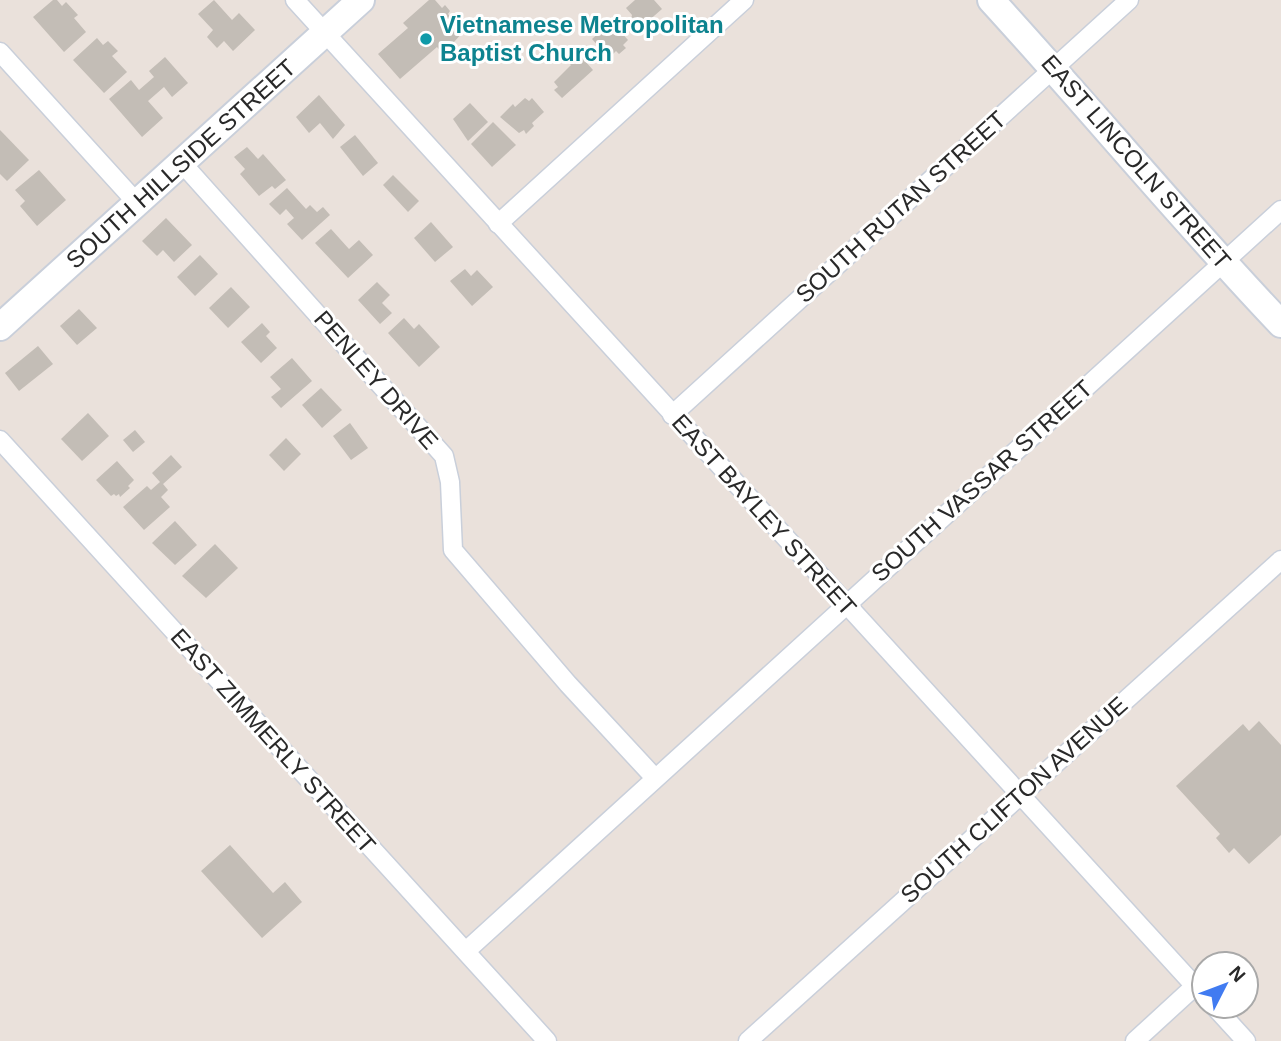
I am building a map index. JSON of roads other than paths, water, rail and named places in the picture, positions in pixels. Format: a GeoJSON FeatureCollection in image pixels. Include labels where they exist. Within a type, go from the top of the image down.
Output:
{"type":"FeatureCollection","features":[{"type":"Feature","properties":{"kind":"main road","name":"SOUTH HILLSIDE STREET"},"geometry":{"type":"LineString","coordinates":[[0,327],[361,0]]}},
{"type":"Feature","properties":{"kind":"main road","name":"EAST LINCOLN STREET"},"geometry":{"type":"LineString","coordinates":[[992,0],[1281,324]]}},
{"type":"Feature","properties":{"kind":"street","name":"EAST BAYLEY STREET"},"geometry":{"type":"LineString","coordinates":[[295,0],[1190,980]]}},
{"type":"Feature","properties":{"kind":"street"},"geometry":{"type":"LineString","coordinates":[[498,224],[744,0]]}},
{"type":"Feature","properties":{"kind":"street","name":"SOUTH RUTAN STREET"},"geometry":{"type":"LineString","coordinates":[[672,415],[1129,0]]}},
{"type":"Feature","properties":{"kind":"street"},"geometry":{"type":"LineString","coordinates":[[0,52],[137,203]]}},
{"type":"Feature","properties":{"kind":"street","name":"PENLEY DRIVE"},"geometry":{"type":"LineString","coordinates":[[182,163],[444,456],[450,482],[453,550],[568,684],[655,778]]}},
{"type":"Feature","properties":{"kind":"street","name":"SOUTH VASSAR STREET"},"geometry":{"type":"LineString","coordinates":[[466,951],[1281,210]]}},
{"type":"Feature","properties":{"kind":"street","name":"EAST ZIMMERLY STREET"},"geometry":{"type":"LineString","coordinates":[[0,440],[547,1041]]}},
{"type":"Feature","properties":{"kind":"street","name":"SOUTH CLIFTON AVENUE"},"geometry":{"type":"LineString","coordinates":[[748,1041],[1281,560]]}},
{"type":"Feature","properties":{"kind":"street"},"geometry":{"type":"LineString","coordinates":[[1135,1041],[1190,999]]}},
{"type":"Feature","properties":{"kind":"street"},"geometry":{"type":"LineString","coordinates":[[1227,1020],[1246,1041]]}},
{"type":"Feature","properties":{"kind":"place","name":"Vietnamese Metropolitan Baptist Church"},"geometry":{"type":"Point","coordinates":[426,39]}}]}
